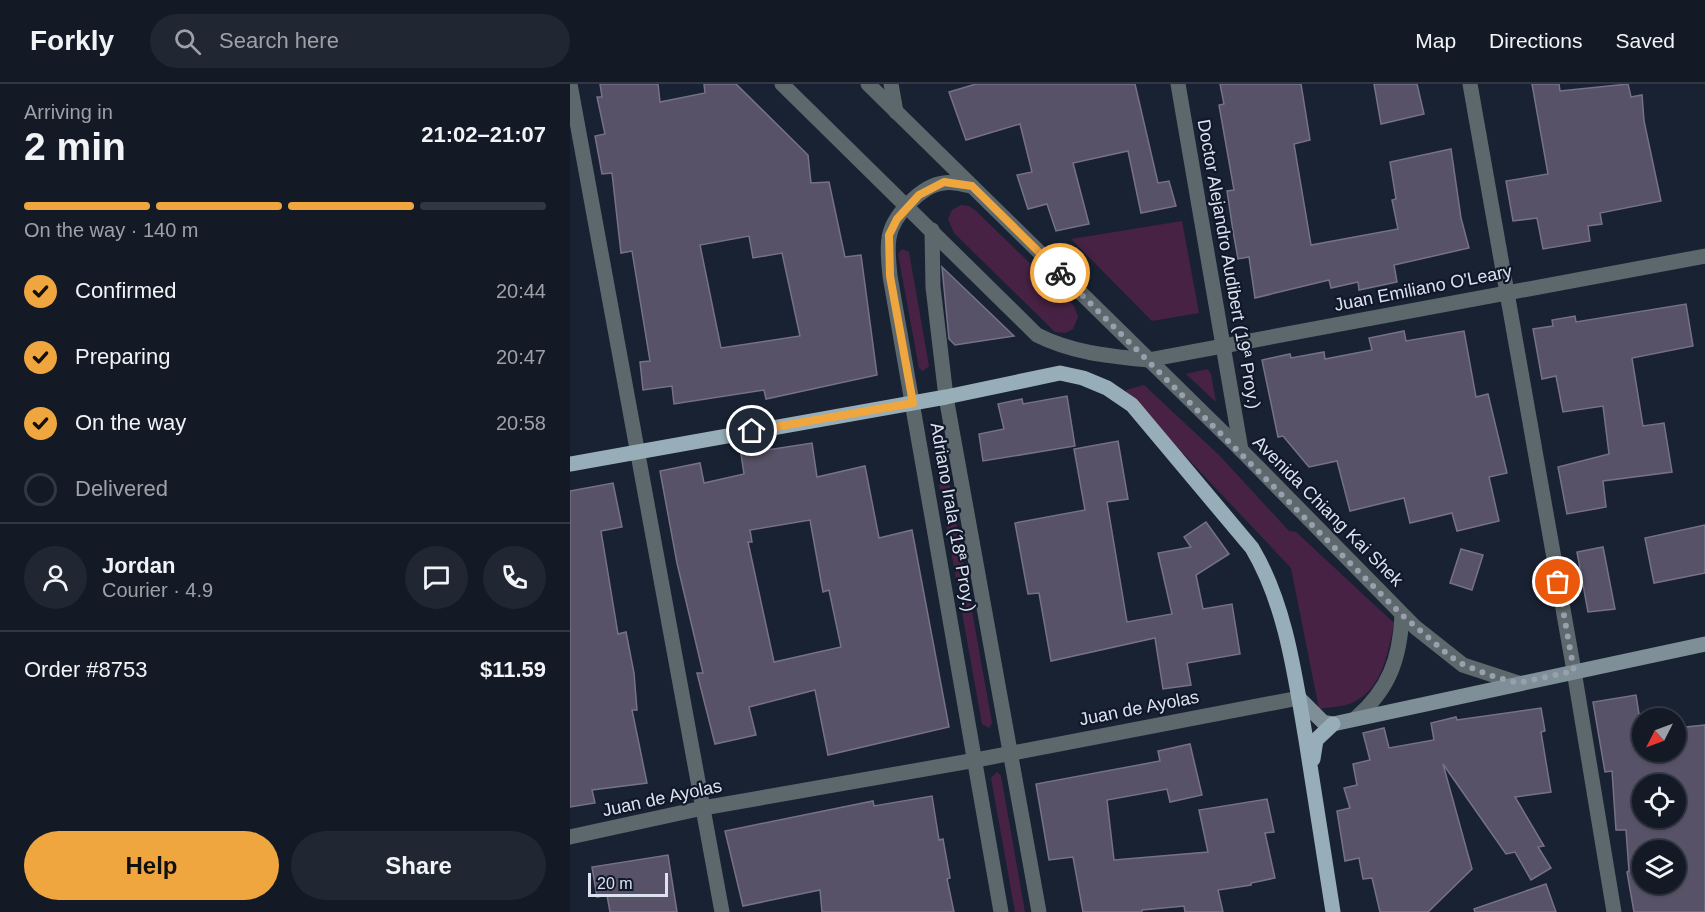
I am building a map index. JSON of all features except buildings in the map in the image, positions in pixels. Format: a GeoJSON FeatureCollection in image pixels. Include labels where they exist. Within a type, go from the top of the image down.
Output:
{"type":"FeatureCollection","features":[{"type":"Feature","properties":{"kind":"main road"},"geometry":{"type":"LineString","coordinates":[[570,464],[946,397],[1060,373],[1083,378],[1107,388],[1132,405],[1239,531],[1266,572],[1281,619],[1299,698],[1333,912]]}},
{"type":"Feature","properties":{"kind":"main road"},"geometry":{"type":"LineString","coordinates":[[1299,698],[1323,722],[1333,724],[1705,644]]}},
{"type":"Feature","properties":{"kind":"main road"},"geometry":{"type":"LineString","coordinates":[[1311,774],[1316,740],[1333,724]]}},
{"type":"Feature","properties":{"kind":"street"},"geometry":{"type":"LineString","coordinates":[[570,84],[722,912]]}},
{"type":"Feature","properties":{"kind":"street"},"geometry":{"type":"LineString","coordinates":[[782,84],[1037,335],[1062,347],[1086,353],[1148,360]]}},
{"type":"Feature","properties":{"kind":"street","name":"Avenida Chiang Kai Shek"},"geometry":{"type":"LineString","coordinates":[[868,84],[1241,450],[1429,640],[1464,665],[1518,683]]}},
{"type":"Feature","properties":{"kind":"street"},"geometry":{"type":"LineString","coordinates":[[891,84],[896,112]]}},
{"type":"Feature","properties":{"kind":"street","name":"Doctor Alejandro Audibert (19ª Proy.)"},"geometry":{"type":"LineString","coordinates":[[1178,84],[1241,450]]}},
{"type":"Feature","properties":{"kind":"street"},"geometry":{"type":"LineString","coordinates":[[1470,84],[1574,671],[1614,912]]}},
{"type":"Feature","properties":{"kind":"street","name":"Adriano Irala (18ª Proy.)"},"geometry":{"type":"LineString","coordinates":[[972,186],[944,182],[925,191],[907,207],[897,219],[889,235],[890,276],[976,760],[1000,912]]}},
{"type":"Feature","properties":{"kind":"street","name":"Adriano Irala (18ª Proy.)"},"geometry":{"type":"LineString","coordinates":[[932,230],[933,287],[946,397],[1039,912]]}},
{"type":"Feature","properties":{"kind":"street","name":"Juan Emiliano O'Leary"},"geometry":{"type":"LineString","coordinates":[[1148,360],[1705,256]]}},
{"type":"Feature","properties":{"kind":"street"},"geometry":{"type":"LineString","coordinates":[[1356,718],[1379,696],[1388,680],[1399,646],[1402,615]]}},
{"type":"Feature","properties":{"kind":"street","name":"Juan de Ayolas"},"geometry":{"type":"LineString","coordinates":[[570,837],[704,808],[976,760],[1299,698]]}},
{"type":"Feature","properties":{"kind":"shaded area"},"geometry":{"type":"Polygon","coordinates":[[[961,205],[975,210],[1074,306],[1078,317],[1073,329],[1065,333],[1055,332],[954,233],[948,219],[952,210],[961,205]]]}},
{"type":"Feature","properties":{"kind":"shaded area"},"geometry":{"type":"Polygon","coordinates":[[[1182,221],[1199,313],[1152,321],[1071,239],[1182,221]]]}},
{"type":"Feature","properties":{"kind":"shaded area"},"geometry":{"type":"Polygon","coordinates":[[[902,249],[909,252],[929,366],[923,371],[919,368],[898,254],[902,249]]]}},
{"type":"Feature","properties":{"kind":"shaded area"},"geometry":{"type":"Polygon","coordinates":[[[1207,369],[1211,374],[1216,402],[1186,374],[1207,369]]]}},
{"type":"Feature","properties":{"kind":"shaded area"},"geometry":{"type":"Polygon","coordinates":[[[1144,385],[1219,455],[1289,531],[1296,532],[1394,623],[1382,669],[1371,689],[1362,697],[1352,703],[1319,709],[1291,568],[1126,393],[1126,390],[1144,385]]]}},
{"type":"Feature","properties":{"kind":"shaded area"},"geometry":{"type":"Polygon","coordinates":[[[933,428],[940,432],[992,723],[989,728],[982,724],[930,433],[933,428]]]}},
{"type":"Feature","properties":{"kind":"shaded area"},"geometry":{"type":"Polygon","coordinates":[[[997,772],[1001,776],[1025,912],[1015,912],[991,778],[997,772]]]}},
{"type":"Feature","properties":{"kind":"way so far"},"geometry":{"type":"LineString","coordinates":[[1060,273],[1241,450],[1402,615],[1451,657],[1464,665],[1518,683],[1574,671],[1558,582]]}},
{"type":"Feature","properties":{"kind":"route"},"geometry":{"type":"LineString","coordinates":[[752,431],[913,403],[890,276],[889,235],[897,219],[919,195],[931,187],[944,182],[972,186],[1060,273]]}}]}
